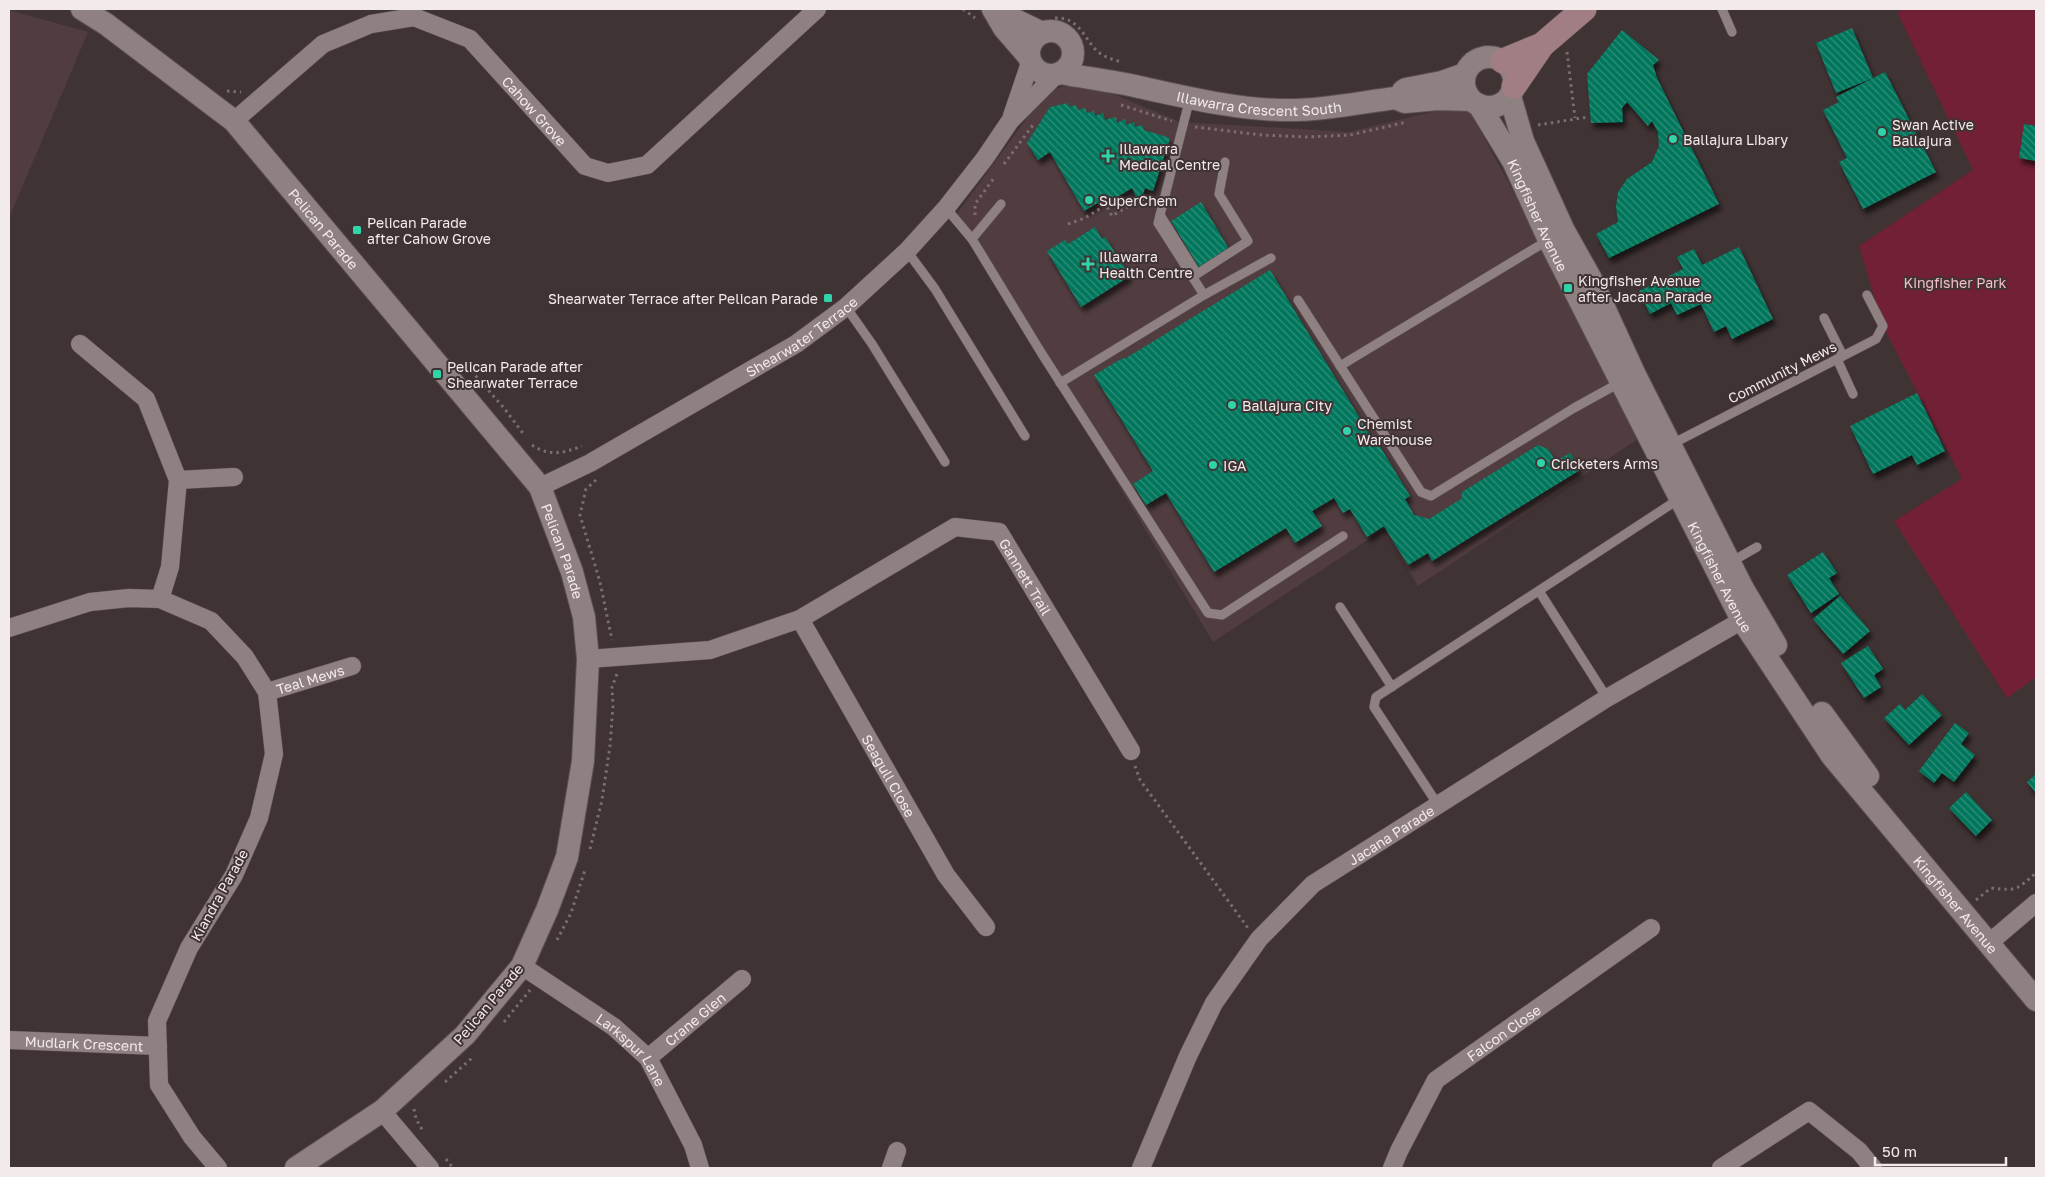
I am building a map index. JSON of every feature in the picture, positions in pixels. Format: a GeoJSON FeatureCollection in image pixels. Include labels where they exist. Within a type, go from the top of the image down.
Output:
{"type":"FeatureCollection","features":[{"type":"Feature","properties":{"kind":"main road"},"geometry":{"type":"LineString","coordinates":[[1512,91],[1584,9]]}},
{"type":"Feature","properties":{"kind":"main road"},"geometry":{"type":"LineString","coordinates":[[1500,53],[1554,45]]}},
{"type":"Feature","properties":{"kind":"street","name":"Pelican Parade"},"geometry":{"type":"LineString","coordinates":[[82,9],[106,24],[234,121],[540,487],[572,572],[584,617],[588,658],[583,761],[567,857],[547,910],[522,966],[465,1035],[382,1111],[296,1168]]}},
{"type":"Feature","properties":{"kind":"street","name":"Cahow Grove"},"geometry":{"type":"LineString","coordinates":[[234,121],[323,44],[371,24],[415,13],[470,38],[585,166],[608,173],[646,165],[818,9]]}},
{"type":"Feature","properties":{"kind":"street"},"geometry":{"type":"LineString","coordinates":[[989,13],[1046,25],[1065,36],[1070,41],[1073,53],[1070,65],[1059,74],[1047,75],[1037,71],[1004,28],[989,13]]}},
{"type":"Feature","properties":{"kind":"street"},"geometry":{"type":"LineString","coordinates":[[1030,60],[1029,48],[1046,25]]}},
{"type":"Feature","properties":{"kind":"street","name":"Illawarra Crescent South"},"geometry":{"type":"LineString","coordinates":[[1073,53],[1123,84]]}},
{"type":"Feature","properties":{"kind":"street"},"geometry":{"type":"LineString","coordinates":[[1500,53],[1514,76],[1512,91],[1500,105],[1493,107],[1475,103],[1466,92],[1463,68],[1481,58],[1496,58],[1500,53]]}},
{"type":"Feature","properties":{"kind":"street","name":"Shearwater Terrace"},"geometry":{"type":"LineString","coordinates":[[1010,121],[1030,60]]}},
{"type":"Feature","properties":{"kind":"street","name":"Illawarra Crescent South"},"geometry":{"type":"LineString","coordinates":[[1395,98],[1406,89],[1442,82],[1463,68]]}},
{"type":"Feature","properties":{"kind":"street","name":"Shearwater Terrace"},"geometry":{"type":"LineString","coordinates":[[540,487],[590,463],[796,344],[846,307],[907,251],[946,208],[986,158],[1010,121],[1059,74]]}},
{"type":"Feature","properties":{"kind":"street","name":"Illawarra Crescent South"},"geometry":{"type":"LineString","coordinates":[[1059,74],[1123,84],[1233,106],[1283,110],[1318,108],[1395,98],[1405,102],[1438,99],[1475,103]]}},
{"type":"Feature","properties":{"kind":"street","name":"Kingfisher Avenue"},"geometry":{"type":"LineString","coordinates":[[1512,91],[1522,141],[1557,235]]}},
{"type":"Feature","properties":{"kind":"street","name":"Kingfisher Avenue"},"geometry":{"type":"LineString","coordinates":[[1475,103],[1513,161],[1557,235],[1749,616],[1832,756],[1994,939],[2036,978]]}},
{"type":"Feature","properties":{"kind":"street"},"geometry":{"type":"LineString","coordinates":[[80,344],[146,399],[178,480],[170,567],[160,598]]}},
{"type":"Feature","properties":{"kind":"street"},"geometry":{"type":"LineString","coordinates":[[178,480],[234,477]]}},
{"type":"Feature","properties":{"kind":"street","name":"Gannett Trail"},"geometry":{"type":"LineString","coordinates":[[588,658],[710,650],[800,619],[955,527],[999,532],[1131,751]]}},
{"type":"Feature","properties":{"kind":"street","name":"Kiandra Parade"},"geometry":{"type":"LineString","coordinates":[[9,628],[90,602],[128,598],[160,598],[211,621],[244,657],[267,692],[274,754],[259,818],[234,875],[189,948],[157,1021],[159,1085],[192,1137],[218,1168]]}},
{"type":"Feature","properties":{"kind":"street","name":"Kingfisher Avenue"},"geometry":{"type":"LineString","coordinates":[[1749,616],[1864,772],[1973,902],[1994,939],[2036,1000]]}},
{"type":"Feature","properties":{"kind":"street","name":"Jacana Parade"},"geometry":{"type":"LineString","coordinates":[[1141,1168],[1188,1056],[1214,1003],[1259,939],[1313,884],[1607,698],[1749,616]]}},
{"type":"Feature","properties":{"kind":"street","name":"Seagull Close"},"geometry":{"type":"LineString","coordinates":[[800,619],[946,875],[986,927]]}},
{"type":"Feature","properties":{"kind":"street","name":"Teal Mews"},"geometry":{"type":"LineString","coordinates":[[267,692],[352,666]]}},
{"type":"Feature","properties":{"kind":"street"},"geometry":{"type":"LineString","coordinates":[[1994,939],[2036,903]]}},
{"type":"Feature","properties":{"kind":"street","name":"Falcon Close"},"geometry":{"type":"LineString","coordinates":[[1392,1168],[1436,1080],[1652,928]]}},
{"type":"Feature","properties":{"kind":"street","name":"Larkspur Lane"},"geometry":{"type":"LineString","coordinates":[[522,966],[614,1027],[648,1058],[693,1145],[700,1168]]}},
{"type":"Feature","properties":{"kind":"street","name":"Crane Glen"},"geometry":{"type":"LineString","coordinates":[[648,1058],[742,979]]}},
{"type":"Feature","properties":{"kind":"street","name":"Mudlark Crescent"},"geometry":{"type":"LineString","coordinates":[[9,1040],[158,1046]]}},
{"type":"Feature","properties":{"kind":"street"},"geometry":{"type":"LineString","coordinates":[[382,1111],[430,1168]]}},
{"type":"Feature","properties":{"kind":"street"},"geometry":{"type":"LineString","coordinates":[[1721,1168],[1809,1111],[1859,1151],[1873,1168]]}},
{"type":"Feature","properties":{"kind":"street"},"geometry":{"type":"LineString","coordinates":[[890,1168],[897,1151]]}},
{"type":"Feature","properties":{"kind":"lane"},"geometry":{"type":"LineString","coordinates":[[1722,9],[1732,32]]}},
{"type":"Feature","properties":{"kind":"lane"},"geometry":{"type":"LineString","coordinates":[[1190,98],[1159,219],[1204,295]]}},
{"type":"Feature","properties":{"kind":"lane"},"geometry":{"type":"LineString","coordinates":[[1159,219],[1197,274],[1248,241],[1219,194],[1225,162]]}},
{"type":"Feature","properties":{"kind":"lane"},"geometry":{"type":"LineString","coordinates":[[972,239],[1001,204]]}},
{"type":"Feature","properties":{"kind":"lane"},"geometry":{"type":"LineString","coordinates":[[946,208],[972,239],[1060,383],[1208,613],[1222,615],[1343,536]]}},
{"type":"Feature","properties":{"kind":"lane"},"geometry":{"type":"LineString","coordinates":[[1340,366],[1557,235]]}},
{"type":"Feature","properties":{"kind":"lane"},"geometry":{"type":"LineString","coordinates":[[907,251],[935,289],[1025,436]]}},
{"type":"Feature","properties":{"kind":"lane"},"geometry":{"type":"LineString","coordinates":[[1060,383],[1204,295],[1271,258]]}},
{"type":"Feature","properties":{"kind":"lane","name":"Community Mews"},"geometry":{"type":"LineString","coordinates":[[1664,449],[1876,339],[1883,326],[1867,295]]}},
{"type":"Feature","properties":{"kind":"lane"},"geometry":{"type":"LineString","coordinates":[[1298,300],[1421,492],[1431,496],[1574,408],[1628,379]]}},
{"type":"Feature","properties":{"kind":"lane"},"geometry":{"type":"LineString","coordinates":[[846,307],[872,344],[945,462]]}},
{"type":"Feature","properties":{"kind":"lane"},"geometry":{"type":"LineString","coordinates":[[1824,318],[1853,394]]}},
{"type":"Feature","properties":{"kind":"lane"},"geometry":{"type":"LineString","coordinates":[[1438,805],[1374,707],[1376,697],[1687,494]]}},
{"type":"Feature","properties":{"kind":"lane"},"geometry":{"type":"LineString","coordinates":[[1723,566],[1757,546]]}},
{"type":"Feature","properties":{"kind":"lane"},"geometry":{"type":"LineString","coordinates":[[1539,591],[1607,698]]}},
{"type":"Feature","properties":{"kind":"lane"},"geometry":{"type":"LineString","coordinates":[[1340,607],[1392,687]]}},
{"type":"Feature","properties":{"kind":"path"},"geometry":{"type":"LineString","coordinates":[[963,9],[989,13]]}},
{"type":"Feature","properties":{"kind":"path"},"geometry":{"type":"LineString","coordinates":[[1046,25],[1063,17],[1074,22],[1096,50],[1107,58],[1123,84],[1184,124],[1199,128],[1262,136],[1306,137],[1350,135],[1414,120]]}},
{"type":"Feature","properties":{"kind":"path"},"geometry":{"type":"LineString","coordinates":[[1554,45],[1576,118]]}},
{"type":"Feature","properties":{"kind":"path"},"geometry":{"type":"LineString","coordinates":[[1463,68],[1466,55],[1477,50],[1500,53]]}},
{"type":"Feature","properties":{"kind":"path"},"geometry":{"type":"LineString","coordinates":[[225,90],[241,92],[251,89]]}},
{"type":"Feature","properties":{"kind":"path"},"geometry":{"type":"LineString","coordinates":[[1530,126],[1588,117]]}},
{"type":"Feature","properties":{"kind":"path"},"geometry":{"type":"LineString","coordinates":[[1000,169],[1038,118]]}},
{"type":"Feature","properties":{"kind":"path"},"geometry":{"type":"LineString","coordinates":[[964,229],[974,216],[975,204],[995,176]]}},
{"type":"Feature","properties":{"kind":"path"},"geometry":{"type":"LineString","coordinates":[[1068,224],[1085,218],[1106,205],[1112,216],[1142,198],[1159,219]]}},
{"type":"Feature","properties":{"kind":"path"},"geometry":{"type":"LineString","coordinates":[[465,364],[504,408],[526,438],[539,449],[557,454],[583,446]]}},
{"type":"Feature","properties":{"kind":"path"},"geometry":{"type":"LineString","coordinates":[[602,475],[586,489],[580,515],[600,582],[615,657]]}},
{"type":"Feature","properties":{"kind":"path"},"geometry":{"type":"LineString","coordinates":[[1131,751],[1140,780],[1251,932],[1259,939]]}},
{"type":"Feature","properties":{"kind":"path"},"geometry":{"type":"LineString","coordinates":[[1973,902],[1991,888],[2018,889],[2036,873]]}},
{"type":"Feature","properties":{"kind":"shaded area"},"geometry":{"type":"Polygon","coordinates":[[[9,10],[88,32],[9,218],[9,10]]]}},
{"type":"Feature","properties":{"kind":"shaded area"},"geometry":{"type":"Polygon","coordinates":[[[1082,81],[1180,122],[1348,132],[1466,104],[1644,435],[1418,586],[1384,529],[1213,642],[956,215],[1046,92],[1082,81]]]}},
{"type":"Feature","properties":{"kind":"green space","name":"Kingfisher Park"},"geometry":{"type":"Polygon","coordinates":[[[1901,9],[2036,9],[2036,677],[2007,698],[1894,521],[1962,479],[1883,326],[1859,246],[1973,170],[1898,14],[1901,9]]]}},
{"type":"Feature","properties":{"kind":"building"},"geometry":{"type":"Polygon","coordinates":[[[1852,28],[1873,78],[1836,93],[1816,43],[1852,28]]]}},
{"type":"Feature","properties":{"kind":"building","name":"Ballajura Libary"},"geometry":{"type":"Polygon","coordinates":[[[1622,30],[1659,60],[1653,65],[1657,78],[1719,204],[1609,258],[1596,234],[1618,222],[1616,207],[1618,192],[1627,179],[1652,162],[1659,146],[1658,132],[1652,121],[1648,126],[1627,102],[1622,108],[1623,122],[1591,123],[1587,74],[1622,30]]]}},
{"type":"Feature","properties":{"kind":"building"},"geometry":{"type":"Polygon","coordinates":[[[1885,72],[1936,172],[1863,209],[1839,162],[1847,158],[1823,110],[1839,102],[1836,97],[1885,72]]]}},
{"type":"Feature","properties":{"kind":"building","name":"Illawarra Medical Centre"},"geometry":{"type":"Polygon","coordinates":[[[1068,103],[1069,107],[1076,105],[1078,110],[1085,108],[1087,113],[1094,111],[1095,116],[1103,113],[1105,120],[1116,117],[1117,123],[1125,119],[1126,125],[1134,122],[1135,127],[1142,125],[1144,130],[1170,138],[1153,191],[1145,188],[1143,194],[1137,198],[1132,188],[1109,202],[1106,198],[1084,211],[1050,152],[1038,160],[1027,143],[1050,107],[1068,103]]]}},
{"type":"Feature","properties":{"kind":"building"},"geometry":{"type":"Polygon","coordinates":[[[2024,124],[2036,126],[2036,161],[2019,158],[2024,124]]]}},
{"type":"Feature","properties":{"kind":"building"},"geometry":{"type":"Polygon","coordinates":[[[1201,202],[1229,249],[1199,267],[1171,221],[1201,202]]]}},
{"type":"Feature","properties":{"kind":"building","name":"Illawarra Health Centre"},"geometry":{"type":"Polygon","coordinates":[[[1095,227],[1102,239],[1105,237],[1130,276],[1081,307],[1047,251],[1065,240],[1068,244],[1095,227]]]}},
{"type":"Feature","properties":{"kind":"building"},"geometry":{"type":"Polygon","coordinates":[[[1739,247],[1773,319],[1732,339],[1726,326],[1714,332],[1701,304],[1677,315],[1671,303],[1650,314],[1639,291],[1683,269],[1677,257],[1694,249],[1702,265],[1739,247]]]}},
{"type":"Feature","properties":{"kind":"building","name":"Ballajura City"},"geometry":{"type":"Polygon","coordinates":[[[1270,270],[1370,435],[1373,435],[1410,496],[1405,499],[1414,515],[1429,519],[1461,499],[1462,492],[1538,445],[1548,449],[1556,461],[1570,453],[1580,470],[1432,561],[1428,553],[1408,565],[1384,526],[1367,537],[1350,509],[1343,513],[1334,498],[1312,511],[1322,526],[1295,543],[1286,528],[1214,572],[1166,493],[1146,505],[1133,484],[1153,471],[1094,375],[1126,358],[1270,270]]]}},
{"type":"Feature","properties":{"kind":"building"},"geometry":{"type":"Polygon","coordinates":[[[1917,393],[1945,451],[1917,465],[1912,455],[1873,474],[1850,426],[1917,393]]]}},
{"type":"Feature","properties":{"kind":"building"},"geometry":{"type":"Polygon","coordinates":[[[1823,552],[1837,573],[1829,578],[1839,594],[1811,613],[1787,575],[1823,552]]]}},
{"type":"Feature","properties":{"kind":"building"},"geometry":{"type":"Polygon","coordinates":[[[1840,596],[1870,631],[1843,654],[1813,619],[1840,596]]]}},
{"type":"Feature","properties":{"kind":"building"},"geometry":{"type":"Polygon","coordinates":[[[1868,646],[1883,669],[1874,675],[1881,687],[1864,698],[1841,663],[1868,646]]]}},
{"type":"Feature","properties":{"kind":"building"},"geometry":{"type":"Polygon","coordinates":[[[1922,694],[1942,715],[1909,745],[1884,718],[1900,704],[1905,710],[1922,694]]]}},
{"type":"Feature","properties":{"kind":"building"},"geometry":{"type":"Polygon","coordinates":[[[1955,723],[1969,733],[1961,744],[1975,755],[1954,782],[1942,773],[1934,783],[1919,771],[1955,723]]]}},
{"type":"Feature","properties":{"kind":"building"},"geometry":{"type":"Polygon","coordinates":[[[2036,774],[2036,793],[2027,782],[2036,774]]]}},
{"type":"Feature","properties":{"kind":"building"},"geometry":{"type":"Polygon","coordinates":[[[1966,792],[1992,820],[1976,836],[1949,808],[1966,792]]]}},
{"type":"Feature","properties":{"kind":"place","name":"Swan Active Ballajura"},"geometry":{"type":"Point","coordinates":[1882,132]}},
{"type":"Feature","properties":{"kind":"place","name":"Ballajura Libary"},"geometry":{"type":"Point","coordinates":[1673,139]}},
{"type":"Feature","properties":{"kind":"place","name":"Illawarra Medical Centre"},"geometry":{"type":"Point","coordinates":[1108,156]}},
{"type":"Feature","properties":{"kind":"place","name":"SuperChem"},"geometry":{"type":"Point","coordinates":[1089,200]}},
{"type":"Feature","properties":{"kind":"place","name":"Pelican Parade after Cahow Grove"},"geometry":{"type":"Point","coordinates":[357,230]}},
{"type":"Feature","properties":{"kind":"place","name":"Illawarra Health Centre"},"geometry":{"type":"Point","coordinates":[1088,264]}},
{"type":"Feature","properties":{"kind":"place","name":"Kingfisher Avenue after Jacana Parade"},"geometry":{"type":"Point","coordinates":[1568,288]}},
{"type":"Feature","properties":{"kind":"place","name":"Shearwater Terrace after Pelican Parade"},"geometry":{"type":"Point","coordinates":[828,298]}},
{"type":"Feature","properties":{"kind":"place","name":"Pelican Parade after Shearwater Terrace"},"geometry":{"type":"Point","coordinates":[437,374]}},
{"type":"Feature","properties":{"kind":"place","name":"Ballajura City"},"geometry":{"type":"Point","coordinates":[1232,405]}},
{"type":"Feature","properties":{"kind":"place","name":"Chemist Warehouse"},"geometry":{"type":"Point","coordinates":[1347,431]}},
{"type":"Feature","properties":{"kind":"place","name":"Cricketers Arms"},"geometry":{"type":"Point","coordinates":[1541,463]}},
{"type":"Feature","properties":{"kind":"place","name":"IGA"},"geometry":{"type":"Point","coordinates":[1213,465]}}]}
